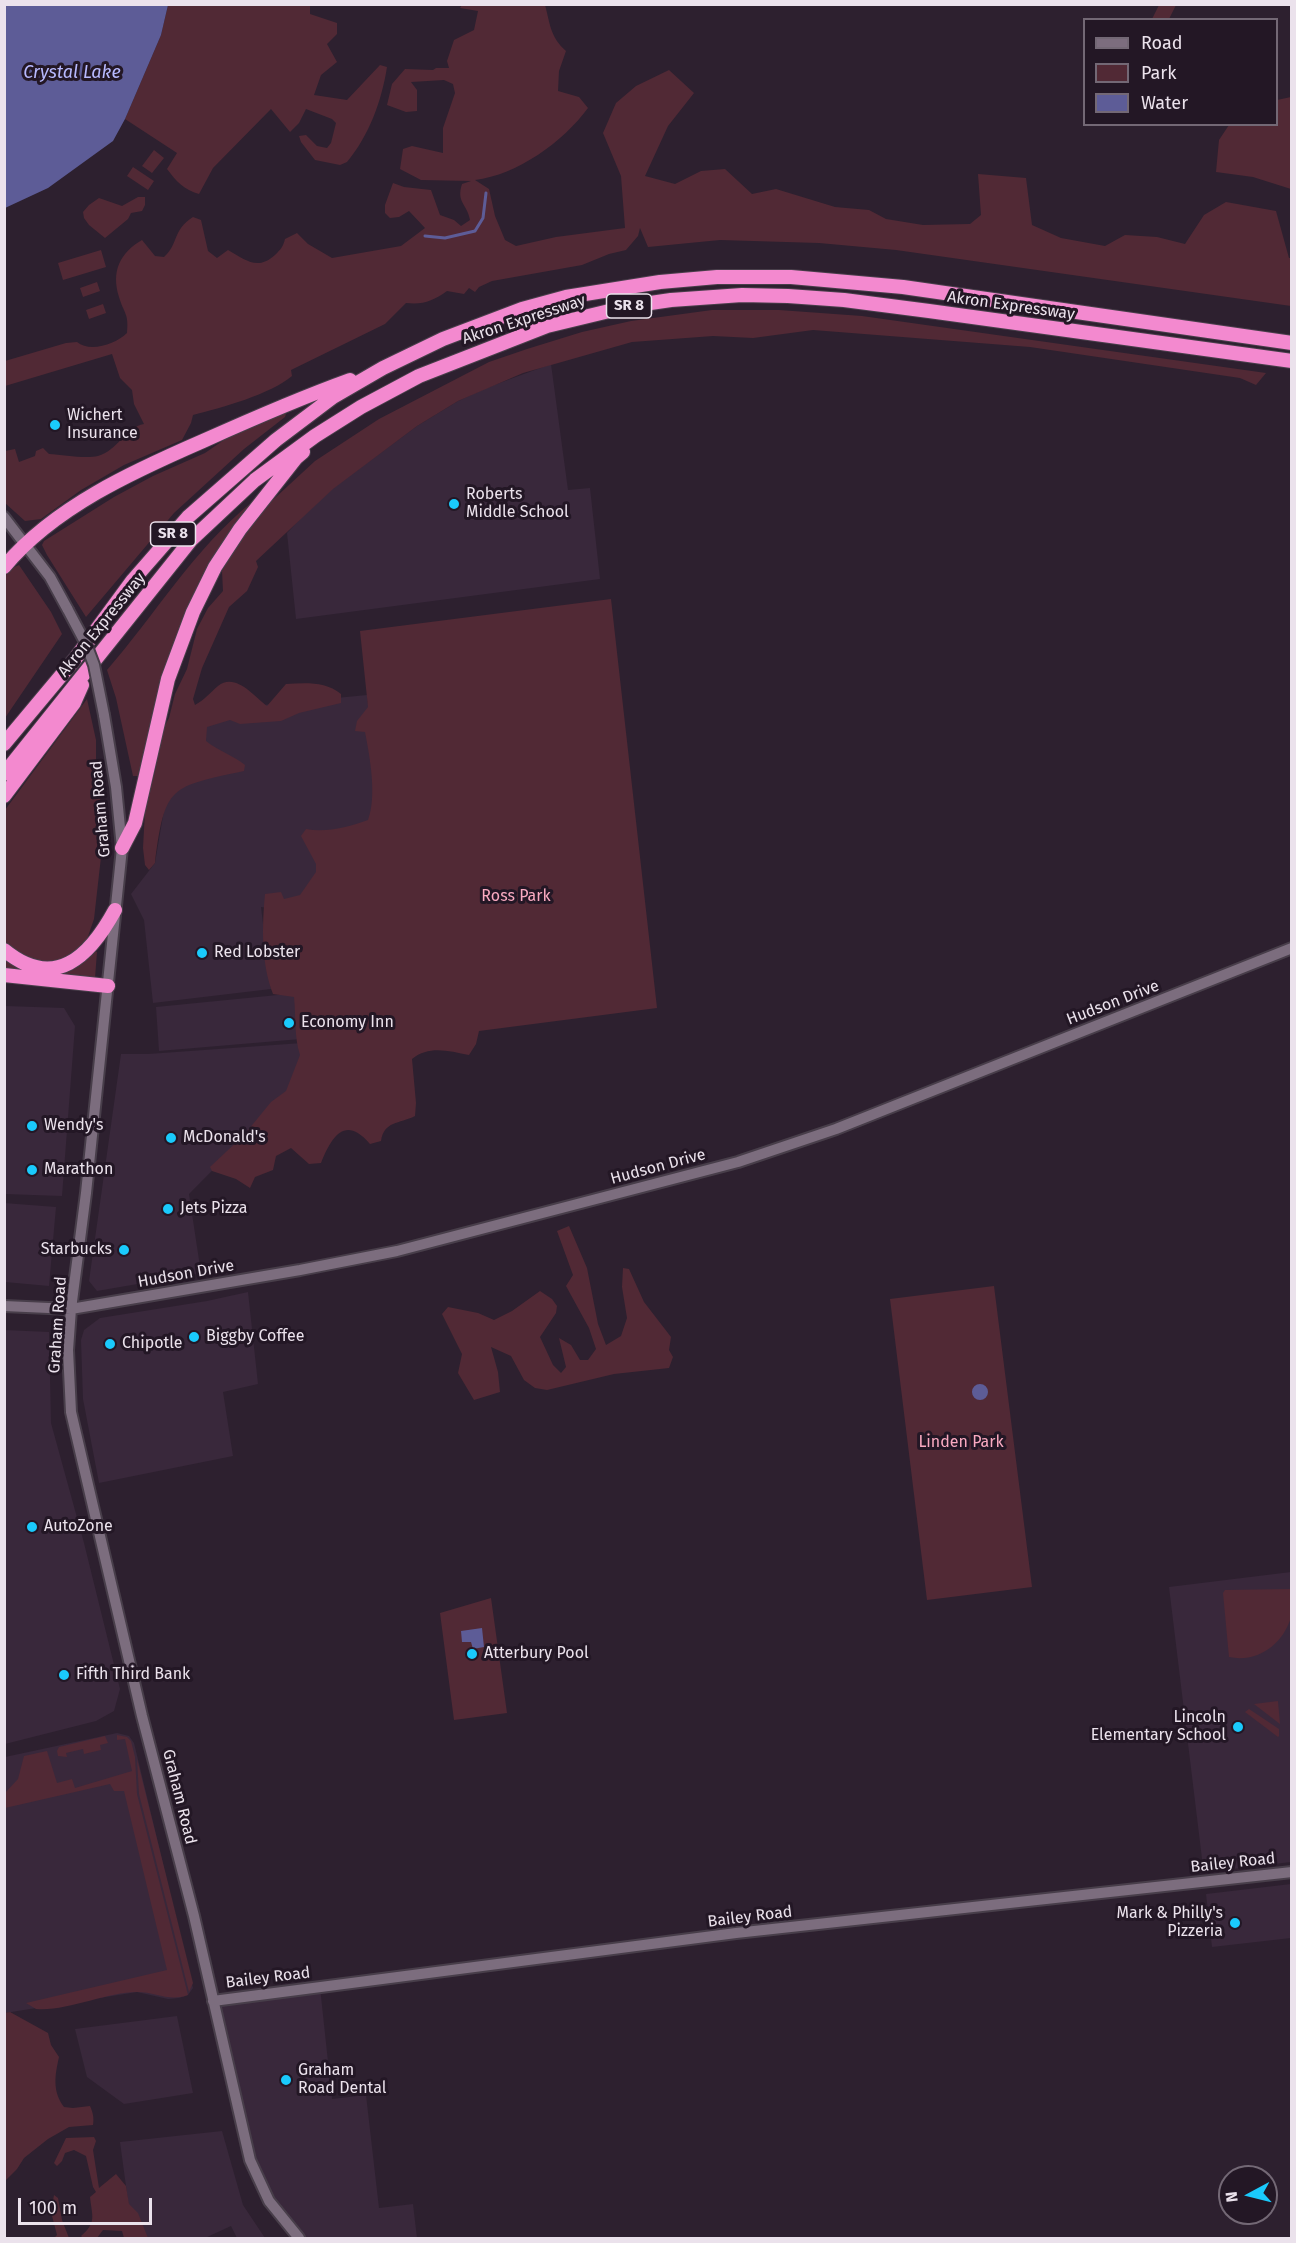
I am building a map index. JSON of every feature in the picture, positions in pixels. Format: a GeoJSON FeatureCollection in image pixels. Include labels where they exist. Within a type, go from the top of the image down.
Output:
{"type":"FeatureCollection","features":[{"type":"Feature","properties":{"kind":"highway","name":"Akron Expressway"},"geometry":{"type":"LineString","coordinates":[[4,744],[75,659],[133,580],[188,517],[285,433],[333,397],[383,368],[443,339],[522,309],[566,297],[660,282],[717,277],[792,277],[846,281],[1292,343]]}},
{"type":"Feature","properties":{"kind":"highway","name":"Akron Expressway"},"geometry":{"type":"LineString","coordinates":[[4,774],[191,540],[255,480],[315,436],[361,407],[419,376],[547,326],[630,306],[711,296],[770,295],[844,300],[1292,361]]}},
{"type":"Feature","properties":{"kind":"highway"},"geometry":{"type":"LineString","coordinates":[[4,567],[26,543],[91,496],[151,463],[281,405],[383,368]]}},
{"type":"Feature","properties":{"kind":"highway"},"geometry":{"type":"LineString","coordinates":[[122,848],[135,823],[168,679],[193,612],[215,567],[240,529],[296,458],[361,407]]}},
{"type":"Feature","properties":{"kind":"highway"},"geometry":{"type":"LineString","coordinates":[[4,796],[74,703],[90,667]]}},
{"type":"Feature","properties":{"kind":"highway"},"geometry":{"type":"LineString","coordinates":[[4,950],[19,961],[34,967],[65,966],[77,960],[88,950],[104,931],[115,910]]}},
{"type":"Feature","properties":{"kind":"highway"},"geometry":{"type":"LineString","coordinates":[[4,975],[108,986]]}},
{"type":"Feature","properties":{"kind":"street","name":"Graham Road"},"geometry":{"type":"LineString","coordinates":[[4,517],[50,577],[86,644],[94,665],[117,787],[122,848],[86,1193],[71,1309],[68,1350],[71,1412],[142,1716],[254,2171],[269,2201],[298,2238]]}},
{"type":"Feature","properties":{"kind":"street","name":"Hudson Drive"},"geometry":{"type":"LineString","coordinates":[[4,1306],[71,1309],[397,1251],[748,1159],[836,1130],[1292,948]]}},
{"type":"Feature","properties":{"kind":"street","name":"Bailey Road"},"geometry":{"type":"LineString","coordinates":[[213,2001],[798,1926],[1292,1872]]}},
{"type":"Feature","properties":{"kind":"shaded area","name":"Roberts Middle School"},"geometry":{"type":"Polygon","coordinates":[[[551,364],[568,490],[590,488],[600,579],[296,619],[287,533],[301,518],[332,489],[417,426],[458,401],[486,388],[551,364]]]}},
{"type":"Feature","properties":{"kind":"shaded area"},"geometry":{"type":"Polygon","coordinates":[[[367,695],[389,895],[288,911],[261,907],[271,989],[153,1003],[144,920],[131,894],[155,863],[165,804],[186,784],[201,711],[367,695]]]}},
{"type":"Feature","properties":{"kind":"shaded area"},"geometry":{"type":"Polygon","coordinates":[[[298,993],[301,1039],[159,1051],[156,1007],[298,993]]]}},
{"type":"Feature","properties":{"kind":"shaded area"},"geometry":{"type":"Polygon","coordinates":[[[5,1006],[64,1008],[75,1026],[62,1196],[5,1194],[5,1006]]]}},
{"type":"Feature","properties":{"kind":"shaded area"},"geometry":{"type":"Polygon","coordinates":[[[302,1043],[305,1077],[189,1194],[201,1273],[97,1291],[89,1281],[121,1054],[302,1043]]]}},
{"type":"Feature","properties":{"kind":"shaded area"},"geometry":{"type":"Polygon","coordinates":[[[4,1203],[56,1207],[49,1286],[5,1282],[4,1203]]]}},
{"type":"Feature","properties":{"kind":"shaded area"},"geometry":{"type":"Polygon","coordinates":[[[248,1292],[258,1384],[223,1392],[233,1456],[99,1483],[83,1399],[81,1340],[84,1330],[100,1318],[248,1292]]]}},
{"type":"Feature","properties":{"kind":"shaded area"},"geometry":{"type":"Polygon","coordinates":[[[4,1330],[49,1332],[51,1423],[84,1543],[120,1689],[114,1711],[96,1721],[5,1744],[4,1330]]]}},
{"type":"Feature","properties":{"kind":"shaded area","name":"Lincoln Elementary School"},"geometry":{"type":"Polygon","coordinates":[[[1291,1572],[1291,1862],[1207,1872],[1203,1867],[1169,1587],[1291,1572]]]}},
{"type":"Feature","properties":{"kind":"shaded area"},"geometry":{"type":"Polygon","coordinates":[[[117,1733],[129,1736],[134,1743],[193,1988],[188,1995],[179,1998],[168,1999],[137,1992],[5,2013],[5,1757],[117,1733]]]}},
{"type":"Feature","properties":{"kind":"shaded area"},"geometry":{"type":"Polygon","coordinates":[[[1291,1884],[1291,1938],[1212,1947],[1206,1894],[1291,1884]]]}},
{"type":"Feature","properties":{"kind":"shaded area"},"geometry":{"type":"Polygon","coordinates":[[[320,1987],[332,2099],[366,2095],[379,2208],[413,2204],[417,2238],[299,2238],[260,2183],[213,2001],[320,1987]]]}},
{"type":"Feature","properties":{"kind":"shaded area"},"geometry":{"type":"Polygon","coordinates":[[[177,2016],[193,2093],[124,2104],[87,2077],[75,2029],[177,2016]]]}},
{"type":"Feature","properties":{"kind":"shaded area"},"geometry":{"type":"Polygon","coordinates":[[[222,2131],[243,2205],[265,2238],[237,2238],[231,2226],[205,2238],[133,2238],[120,2142],[222,2131]]]}},
{"type":"Feature","properties":{"kind":"green space"},"geometry":{"type":"Polygon","coordinates":[[[168,5],[310,5],[310,14],[337,23],[337,34],[327,44],[337,62],[321,75],[314,95],[347,100],[380,65],[387,67],[382,92],[368,129],[347,162],[340,165],[315,160],[301,142],[299,136],[306,135],[317,146],[327,148],[331,143],[336,123],[332,119],[306,109],[299,123],[290,132],[271,109],[213,168],[199,194],[181,184],[167,169],[177,153],[125,119],[161,35],[168,5]]]}},
{"type":"Feature","properties":{"kind":"green space"},"geometry":{"type":"Polygon","coordinates":[[[462,5],[545,5],[554,35],[566,51],[559,71],[558,91],[579,97],[588,108],[566,133],[538,155],[507,171],[475,180],[489,189],[495,216],[505,240],[516,246],[556,237],[625,228],[621,176],[603,133],[616,103],[636,86],[669,70],[694,93],[668,126],[645,176],[675,184],[701,171],[725,169],[752,194],[776,189],[835,207],[869,210],[886,219],[923,225],[970,224],[981,215],[978,174],[1026,178],[1032,225],[1061,238],[1105,246],[1125,235],[1157,237],[1185,244],[1204,215],[1226,202],[1276,211],[1289,258],[1291,258],[1291,306],[896,250],[819,243],[720,240],[648,247],[640,228],[638,236],[626,250],[582,265],[492,281],[479,287],[475,292],[469,288],[464,294],[447,291],[428,302],[406,303],[385,324],[291,370],[292,376],[272,389],[193,415],[182,440],[124,465],[81,490],[41,519],[25,521],[5,503],[5,451],[15,449],[19,462],[35,456],[36,451],[43,448],[49,454],[93,457],[105,453],[132,430],[144,424],[134,404],[132,390],[120,378],[112,354],[5,386],[5,361],[66,343],[77,342],[89,347],[103,346],[127,333],[127,317],[119,297],[116,279],[119,264],[134,245],[142,240],[155,256],[164,257],[182,227],[193,217],[201,220],[208,251],[217,258],[228,250],[246,260],[263,262],[277,253],[285,239],[297,233],[308,244],[332,258],[401,246],[425,228],[409,211],[399,217],[390,218],[385,213],[385,205],[393,183],[404,187],[431,190],[440,215],[454,220],[461,226],[470,220],[461,199],[460,190],[462,184],[471,181],[421,180],[400,169],[403,149],[412,146],[443,153],[443,128],[455,93],[453,84],[444,80],[411,82],[417,90],[417,111],[406,112],[387,105],[392,84],[405,69],[449,68],[447,61],[454,40],[474,30],[478,11],[460,8],[462,5]]]}},
{"type":"Feature","properties":{"kind":"green space"},"geometry":{"type":"Polygon","coordinates":[[[1159,5],[1176,5],[1170,18],[1152,18],[1159,5]]]}},
{"type":"Feature","properties":{"kind":"green space"},"geometry":{"type":"Polygon","coordinates":[[[1291,97],[1291,189],[1253,177],[1216,172],[1219,140],[1228,126],[1278,126],[1278,100],[1291,97]]]}},
{"type":"Feature","properties":{"kind":"green space"},"geometry":{"type":"Polygon","coordinates":[[[154,150],[164,158],[152,173],[142,166],[154,150]]]}},
{"type":"Feature","properties":{"kind":"green space"},"geometry":{"type":"Polygon","coordinates":[[[133,167],[154,181],[148,190],[127,176],[133,167]]]}},
{"type":"Feature","properties":{"kind":"green space"},"geometry":{"type":"Polygon","coordinates":[[[138,197],[145,197],[142,211],[131,213],[128,219],[105,238],[84,218],[83,212],[99,198],[122,206],[138,197]]]}},
{"type":"Feature","properties":{"kind":"green space"},"geometry":{"type":"Polygon","coordinates":[[[101,250],[106,267],[63,280],[58,263],[101,250]]]}},
{"type":"Feature","properties":{"kind":"green space"},"geometry":{"type":"Polygon","coordinates":[[[97,282],[100,291],[83,297],[80,288],[97,282]]]}},
{"type":"Feature","properties":{"kind":"green space"},"geometry":{"type":"Polygon","coordinates":[[[103,304],[106,313],[89,319],[86,310],[103,304]]]}},
{"type":"Feature","properties":{"kind":"green space"},"geometry":{"type":"Polygon","coordinates":[[[712,310],[779,310],[862,316],[1266,373],[1256,385],[1240,378],[1030,347],[813,330],[753,338],[713,336],[632,342],[523,373],[458,401],[417,426],[333,489],[256,561],[258,567],[247,591],[229,607],[202,668],[193,699],[195,705],[224,682],[244,687],[267,706],[286,684],[300,683],[322,685],[335,690],[341,694],[341,703],[299,713],[281,721],[240,724],[230,720],[207,727],[206,741],[245,765],[244,771],[200,781],[176,794],[168,804],[163,818],[155,863],[149,870],[145,865],[143,848],[145,811],[162,731],[187,669],[197,629],[208,608],[223,591],[222,571],[251,520],[315,461],[379,419],[489,362],[582,332],[631,321],[712,310]]]}},
{"type":"Feature","properties":{"kind":"green space"},"geometry":{"type":"Polygon","coordinates":[[[286,414],[285,417],[244,449],[174,513],[86,617],[47,555],[42,545],[44,541],[114,497],[153,476],[205,453],[237,431],[286,414]]]}},
{"type":"Feature","properties":{"kind":"green space"},"geometry":{"type":"Polygon","coordinates":[[[255,502],[165,670],[138,776],[133,776],[116,698],[107,670],[193,561],[231,520],[255,502]]]}},
{"type":"Feature","properties":{"kind":"green space"},"geometry":{"type":"Polygon","coordinates":[[[19,565],[51,612],[62,634],[5,718],[5,576],[10,569],[19,565]]]}},
{"type":"Feature","properties":{"kind":"green space","name":"Ross Park"},"geometry":{"type":"Polygon","coordinates":[[[611,599],[657,1008],[479,1031],[476,1044],[469,1055],[432,1051],[412,1059],[415,1116],[389,1126],[381,1141],[370,1144],[361,1135],[346,1130],[335,1137],[321,1163],[309,1164],[291,1148],[276,1156],[273,1170],[255,1177],[250,1188],[236,1179],[212,1171],[210,1167],[244,1135],[271,1102],[286,1091],[300,1055],[296,1034],[294,997],[273,994],[266,970],[263,932],[265,894],[281,892],[284,899],[300,895],[316,872],[316,864],[301,836],[306,829],[329,830],[353,825],[368,820],[371,810],[372,777],[365,732],[355,731],[357,721],[368,707],[360,631],[611,599]]]}},
{"type":"Feature","properties":{"kind":"green space"},"geometry":{"type":"Polygon","coordinates":[[[87,699],[96,740],[100,791],[101,857],[94,919],[84,948],[76,956],[37,966],[5,944],[5,810],[87,699]]]}},
{"type":"Feature","properties":{"kind":"green space"},"geometry":{"type":"Polygon","coordinates":[[[94,950],[97,952],[95,978],[5,970],[4,956],[26,969],[94,950]]]}},
{"type":"Feature","properties":{"kind":"green space"},"geometry":{"type":"Polygon","coordinates":[[[569,1226],[587,1268],[598,1324],[606,1345],[621,1336],[627,1318],[622,1287],[623,1268],[629,1269],[644,1302],[671,1337],[669,1350],[673,1357],[669,1368],[614,1374],[547,1390],[535,1388],[524,1380],[511,1356],[491,1347],[498,1372],[500,1392],[474,1400],[458,1373],[462,1354],[442,1314],[448,1307],[478,1313],[494,1320],[512,1311],[540,1291],[552,1299],[557,1306],[556,1313],[540,1337],[553,1365],[561,1373],[566,1367],[559,1338],[571,1345],[580,1360],[588,1360],[596,1349],[589,1328],[566,1286],[573,1275],[557,1231],[569,1226]]]}},
{"type":"Feature","properties":{"kind":"green space","name":"Linden Park"},"geometry":{"type":"Polygon","coordinates":[[[994,1286],[1032,1587],[927,1600],[890,1299],[994,1286]]]}},
{"type":"Feature","properties":{"kind":"green space"},"geometry":{"type":"Polygon","coordinates":[[[1291,1589],[1291,1617],[1282,1636],[1275,1644],[1249,1657],[1229,1657],[1223,1593],[1225,1590],[1291,1589]]]}},
{"type":"Feature","properties":{"kind":"green space","name":"Atterbury Pool"},"geometry":{"type":"Polygon","coordinates":[[[491,1598],[507,1713],[454,1720],[440,1613],[491,1598]]]}},
{"type":"Feature","properties":{"kind":"green space"},"geometry":{"type":"Polygon","coordinates":[[[1278,1701],[1280,1724],[1254,1704],[1278,1701]]]}},
{"type":"Feature","properties":{"kind":"green space"},"geometry":{"type":"Polygon","coordinates":[[[1249,1709],[1279,1729],[1279,1736],[1245,1712],[1249,1709]]]}},
{"type":"Feature","properties":{"kind":"green space"},"geometry":{"type":"Polygon","coordinates":[[[117,1735],[127,1737],[131,1741],[135,1757],[137,1794],[188,1995],[169,1997],[144,1992],[125,1993],[60,2008],[36,2009],[26,2003],[167,1970],[124,1791],[114,1791],[110,1784],[5,1808],[5,1793],[18,1779],[24,1756],[47,1751],[57,1783],[72,1779],[75,1788],[132,1771],[125,1739],[117,1740],[117,1735]]]}},
{"type":"Feature","properties":{"kind":"green space"},"geometry":{"type":"Polygon","coordinates":[[[105,1736],[108,1743],[100,1745],[101,1750],[84,1754],[83,1749],[66,1753],[67,1757],[58,1756],[59,1747],[105,1736]]]}},
{"type":"Feature","properties":{"kind":"green space"},"geometry":{"type":"Polygon","coordinates":[[[137,1759],[193,1983],[189,1992],[139,1794],[137,1759]]]}},
{"type":"Feature","properties":{"kind":"green space"},"geometry":{"type":"Polygon","coordinates":[[[10,2012],[48,2033],[51,2045],[59,2057],[56,2089],[60,2101],[64,2107],[90,2106],[93,2113],[93,2125],[69,2127],[48,2139],[24,2158],[5,2181],[4,2013],[10,2012]]]}},
{"type":"Feature","properties":{"kind":"green space"},"geometry":{"type":"Polygon","coordinates":[[[94,2137],[96,2141],[93,2150],[99,2188],[116,2174],[126,2186],[129,2204],[138,2213],[148,2238],[124,2238],[122,2231],[103,2230],[97,2238],[81,2236],[91,2223],[90,2197],[96,2192],[86,2156],[74,2150],[65,2153],[57,2166],[54,2163],[66,2138],[94,2137]]]}},
{"type":"Feature","properties":{"kind":"green space"},"geometry":{"type":"Polygon","coordinates":[[[54,2195],[58,2198],[62,2220],[69,2238],[54,2238],[57,2235],[51,2212],[54,2195]]]}},
{"type":"Feature","properties":{"kind":"water","name":"Crystal Lake"},"geometry":{"type":"Polygon","coordinates":[[[4,5],[168,5],[161,35],[125,119],[113,141],[48,188],[5,208],[4,5]]]}},
{"type":"Feature","properties":{"kind":"water"},"geometry":{"type":"Polygon","coordinates":[[[977,1384],[983,1384],[988,1392],[986,1398],[977,1400],[972,1395],[972,1389],[977,1384]]]}},
{"type":"Feature","properties":{"kind":"water","name":"Atterbury Pool"},"geometry":{"type":"Polygon","coordinates":[[[482,1628],[484,1647],[473,1649],[471,1642],[462,1642],[461,1631],[482,1628]]]}},
{"type":"Feature","properties":{"kind":"waterway"},"geometry":{"type":"LineString","coordinates":[[425,236],[445,238],[475,231],[483,218],[486,193]]}},
{"type":"Feature","properties":{"kind":"place","name":"Wichert Insurance"},"geometry":{"type":"Point","coordinates":[55,425]}},
{"type":"Feature","properties":{"kind":"place","name":"Roberts Middle School"},"geometry":{"type":"Point","coordinates":[454,504]}},
{"type":"Feature","properties":{"kind":"place","name":"Red Lobster"},"geometry":{"type":"Point","coordinates":[202,953]}},
{"type":"Feature","properties":{"kind":"place","name":"Economy Inn"},"geometry":{"type":"Point","coordinates":[289,1023]}},
{"type":"Feature","properties":{"kind":"place","name":"Wendy's"},"geometry":{"type":"Point","coordinates":[32,1126]}},
{"type":"Feature","properties":{"kind":"place","name":"McDonald's"},"geometry":{"type":"Point","coordinates":[171,1138]}},
{"type":"Feature","properties":{"kind":"place","name":"Marathon"},"geometry":{"type":"Point","coordinates":[32,1170]}},
{"type":"Feature","properties":{"kind":"place","name":"Jets Pizza"},"geometry":{"type":"Point","coordinates":[168,1209]}},
{"type":"Feature","properties":{"kind":"place","name":"Starbucks"},"geometry":{"type":"Point","coordinates":[124,1250]}},
{"type":"Feature","properties":{"kind":"place","name":"Biggby Coffee"},"geometry":{"type":"Point","coordinates":[194,1337]}},
{"type":"Feature","properties":{"kind":"place","name":"Chipotle"},"geometry":{"type":"Point","coordinates":[110,1344]}},
{"type":"Feature","properties":{"kind":"place","name":"AutoZone"},"geometry":{"type":"Point","coordinates":[32,1527]}},
{"type":"Feature","properties":{"kind":"place","name":"Atterbury Pool"},"geometry":{"type":"Point","coordinates":[472,1654]}},
{"type":"Feature","properties":{"kind":"place","name":"Fifth Third Bank"},"geometry":{"type":"Point","coordinates":[64,1675]}},
{"type":"Feature","properties":{"kind":"place","name":"Lincoln Elementary School"},"geometry":{"type":"Point","coordinates":[1238,1727]}},
{"type":"Feature","properties":{"kind":"place","name":"Mark & Philly's Pizzeria"},"geometry":{"type":"Point","coordinates":[1235,1923]}},
{"type":"Feature","properties":{"kind":"place","name":"Graham Road Dental"},"geometry":{"type":"Point","coordinates":[286,2080]}}]}
